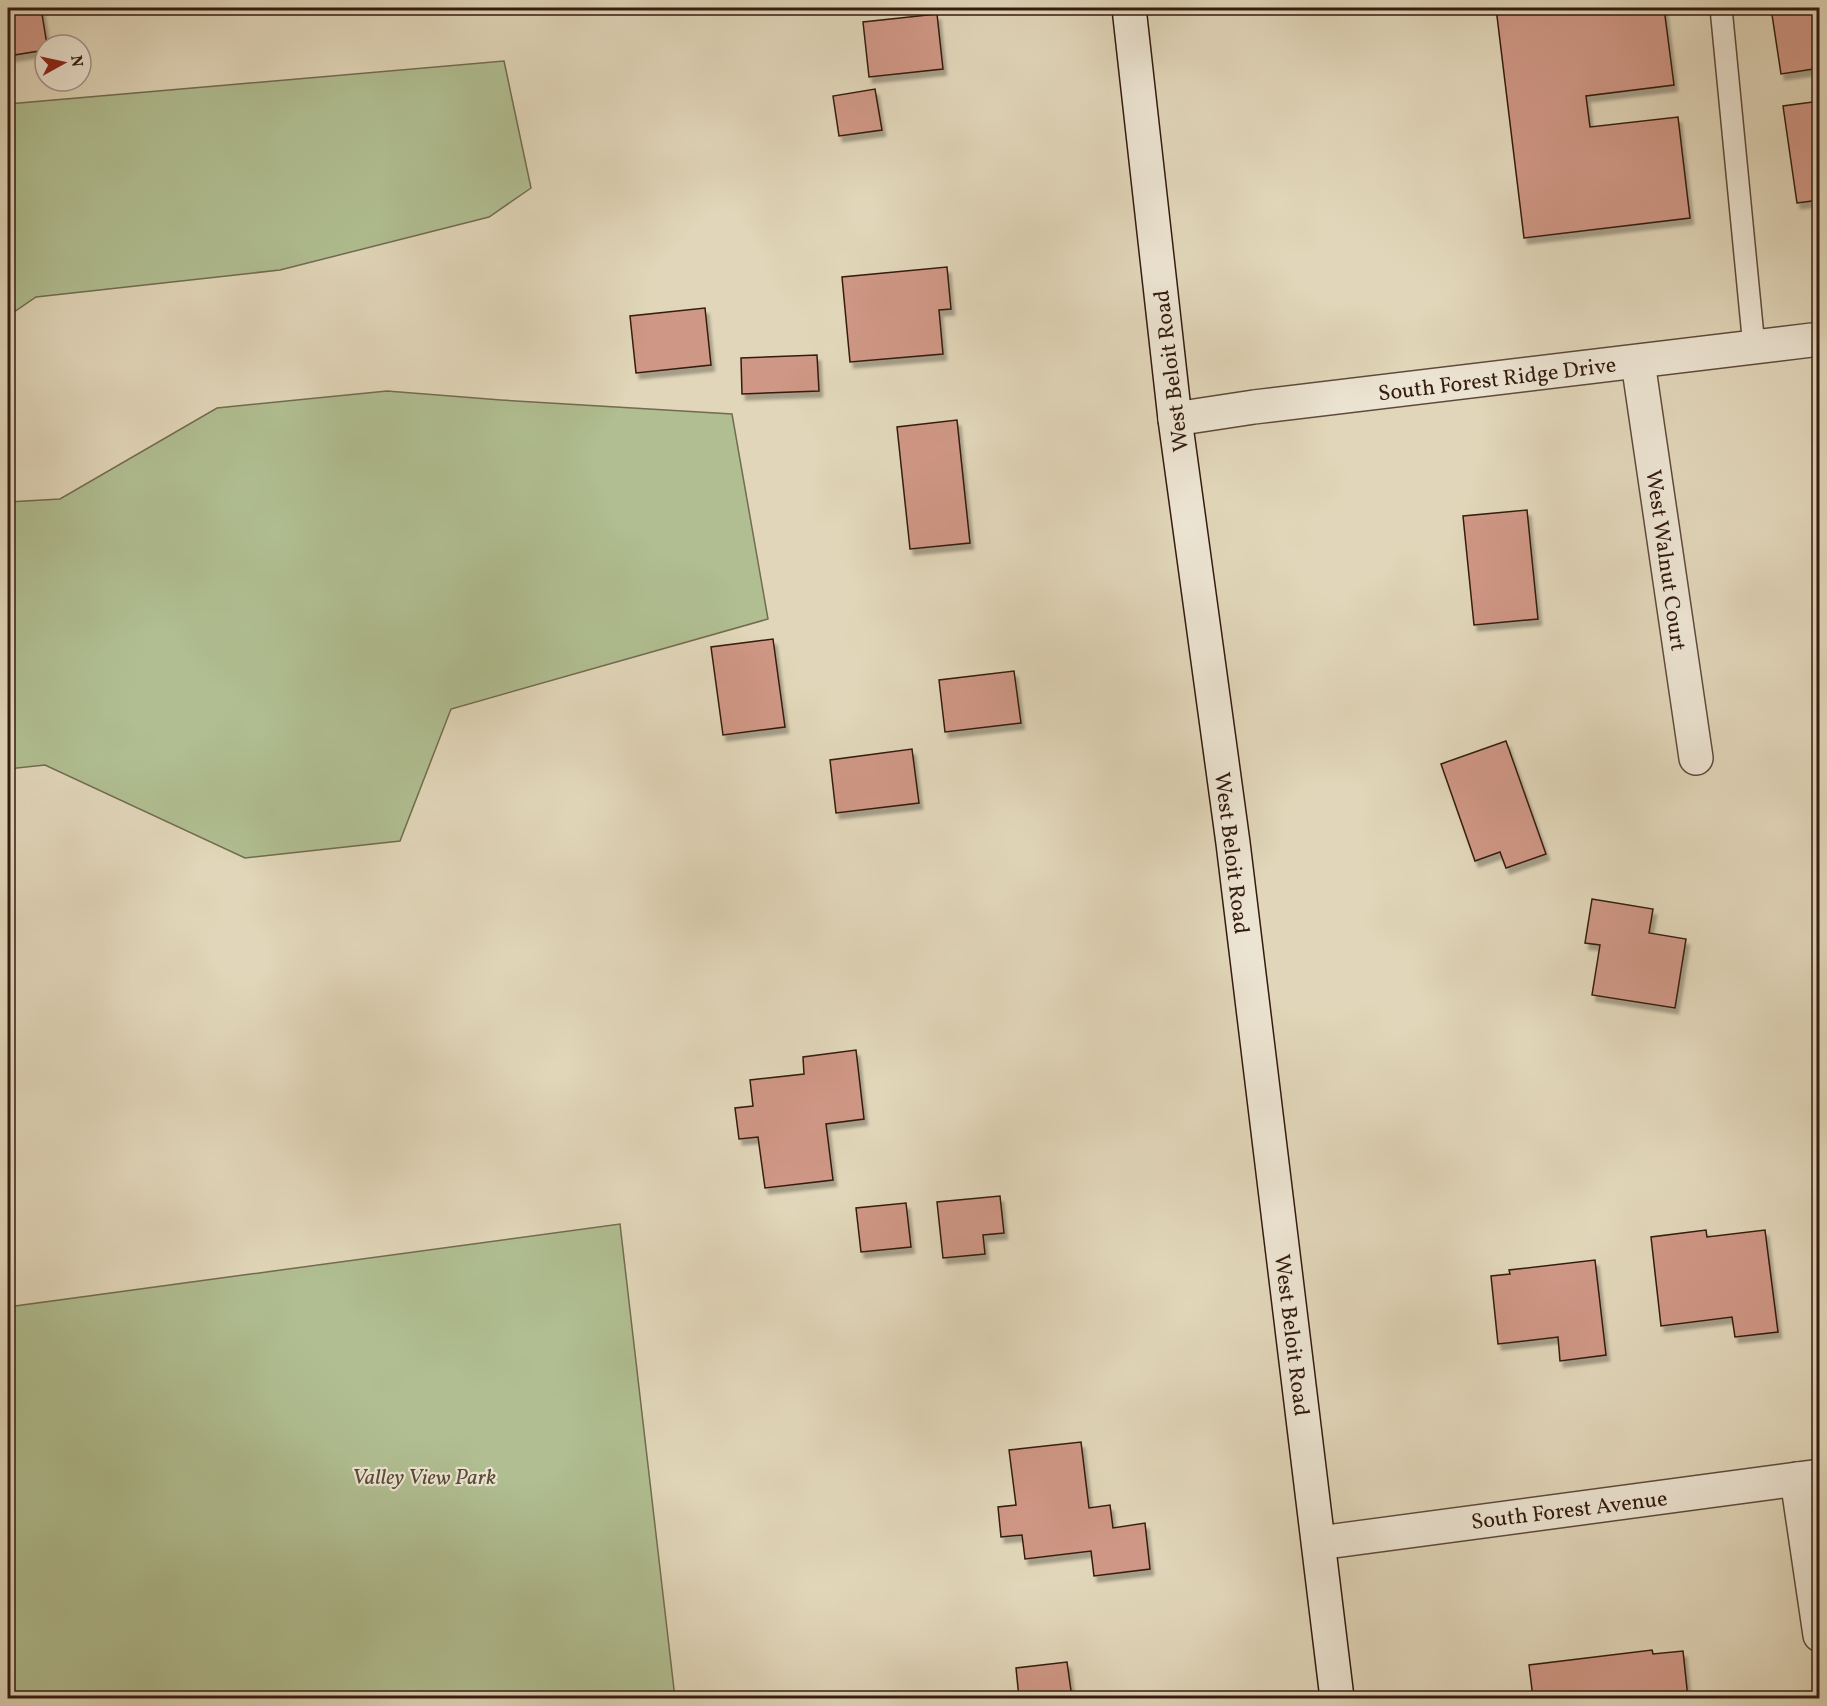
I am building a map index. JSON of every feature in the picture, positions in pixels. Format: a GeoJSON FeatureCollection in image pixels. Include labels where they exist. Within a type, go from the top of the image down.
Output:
{"type":"FeatureCollection","features":[{"type":"Feature","properties":{"kind":"street","name":"West Beloit Road"},"geometry":{"type":"LineString","coordinates":[[1129,8],[1175,419],[1236,865],[1337,1698]]}},
{"type":"Feature","properties":{"kind":"street","name":"South Forest Ridge Drive"},"geometry":{"type":"LineString","coordinates":[[1175,419],[1254,407],[1820,339]]}},
{"type":"Feature","properties":{"kind":"street","name":"West Walnut Court"},"geometry":{"type":"LineString","coordinates":[[1638,362],[1696,758]]}},
{"type":"Feature","properties":{"kind":"street","name":"South Forest Avenue"},"geometry":{"type":"LineString","coordinates":[[1319,1543],[1808,1478]]}},
{"type":"Feature","properties":{"kind":"street"},"geometry":{"type":"LineString","coordinates":[[1808,1478],[1820,1635]]}},
{"type":"Feature","properties":{"kind":"lane"},"geometry":{"type":"LineString","coordinates":[[1721,8],[1754,347]]}},
{"type":"Feature","properties":{"kind":"green space"},"geometry":{"type":"Polygon","coordinates":[[[504,61],[531,188],[489,217],[280,270],[36,297],[8,316],[8,104],[504,61]]]}},
{"type":"Feature","properties":{"kind":"green space"},"geometry":{"type":"Polygon","coordinates":[[[387,391],[732,414],[768,619],[451,709],[400,841],[245,858],[45,765],[8,769],[8,502],[60,499],[217,408],[387,391]]]}},
{"type":"Feature","properties":{"kind":"green space","name":"Valley View Park"},"geometry":{"type":"Polygon","coordinates":[[[620,1224],[675,1698],[8,1698],[8,1307],[620,1224]]]}},
{"type":"Feature","properties":{"kind":"building"},"geometry":{"type":"Polygon","coordinates":[[[8,8],[41,8],[45,33],[33,33],[33,52],[8,56],[8,8]]]}},
{"type":"Feature","properties":{"kind":"building"},"geometry":{"type":"Polygon","coordinates":[[[1496,8],[1664,8],[1674,85],[1586,96],[1590,127],[1678,117],[1690,218],[1524,238],[1496,8]]]}},
{"type":"Feature","properties":{"kind":"building"},"geometry":{"type":"Polygon","coordinates":[[[1771,8],[1820,8],[1820,68],[1781,74],[1771,8]]]}},
{"type":"Feature","properties":{"kind":"building"},"geometry":{"type":"Polygon","coordinates":[[[937,14],[943,69],[869,77],[863,22],[937,14]]]}},
{"type":"Feature","properties":{"kind":"building"},"geometry":{"type":"Polygon","coordinates":[[[875,89],[882,130],[839,136],[833,96],[875,89]]]}},
{"type":"Feature","properties":{"kind":"building"},"geometry":{"type":"Polygon","coordinates":[[[1820,101],[1820,200],[1797,203],[1783,106],[1820,101]]]}},
{"type":"Feature","properties":{"kind":"building"},"geometry":{"type":"Polygon","coordinates":[[[947,267],[951,309],[939,310],[943,354],[850,362],[842,277],[947,267]]]}},
{"type":"Feature","properties":{"kind":"building"},"geometry":{"type":"Polygon","coordinates":[[[705,308],[711,365],[636,373],[630,316],[705,308]]]}},
{"type":"Feature","properties":{"kind":"building"},"geometry":{"type":"Polygon","coordinates":[[[817,355],[819,391],[742,394],[741,358],[817,355]]]}},
{"type":"Feature","properties":{"kind":"building"},"geometry":{"type":"Polygon","coordinates":[[[957,420],[970,543],[910,549],[897,427],[957,420]]]}},
{"type":"Feature","properties":{"kind":"building"},"geometry":{"type":"Polygon","coordinates":[[[1527,510],[1538,619],[1474,625],[1463,516],[1527,510]]]}},
{"type":"Feature","properties":{"kind":"building"},"geometry":{"type":"Polygon","coordinates":[[[773,639],[785,727],[723,735],[711,647],[773,639]]]}},
{"type":"Feature","properties":{"kind":"building"},"geometry":{"type":"Polygon","coordinates":[[[1014,671],[1021,723],[945,732],[939,680],[1014,671]]]}},
{"type":"Feature","properties":{"kind":"building"},"geometry":{"type":"Polygon","coordinates":[[[1506,741],[1546,854],[1506,868],[1500,852],[1475,861],[1441,764],[1506,741]]]}},
{"type":"Feature","properties":{"kind":"building"},"geometry":{"type":"Polygon","coordinates":[[[912,749],[919,803],[836,813],[830,760],[912,749]]]}},
{"type":"Feature","properties":{"kind":"building"},"geometry":{"type":"Polygon","coordinates":[[[1592,899],[1653,909],[1649,933],[1686,939],[1675,1008],[1592,995],[1600,945],[1585,943],[1592,899]]]}},
{"type":"Feature","properties":{"kind":"building"},"geometry":{"type":"Polygon","coordinates":[[[856,1050],[864,1119],[826,1124],[833,1180],[765,1188],[758,1137],[739,1139],[735,1108],[753,1106],[750,1080],[804,1074],[803,1057],[856,1050]]]}},
{"type":"Feature","properties":{"kind":"building"},"geometry":{"type":"Polygon","coordinates":[[[1000,1196],[1004,1233],[983,1235],[985,1254],[943,1258],[937,1202],[1000,1196]]]}},
{"type":"Feature","properties":{"kind":"building"},"geometry":{"type":"Polygon","coordinates":[[[906,1203],[911,1247],[861,1252],[856,1208],[906,1203]]]}},
{"type":"Feature","properties":{"kind":"building"},"geometry":{"type":"Polygon","coordinates":[[[1706,1230],[1707,1237],[1765,1230],[1778,1332],[1735,1337],[1732,1317],[1661,1326],[1651,1237],[1706,1230]]]}},
{"type":"Feature","properties":{"kind":"building"},"geometry":{"type":"Polygon","coordinates":[[[1595,1260],[1606,1355],[1560,1361],[1558,1337],[1498,1344],[1491,1276],[1510,1274],[1509,1270],[1595,1260]]]}},
{"type":"Feature","properties":{"kind":"building"},"geometry":{"type":"Polygon","coordinates":[[[1081,1442],[1089,1508],[1110,1505],[1113,1528],[1145,1523],[1150,1569],[1094,1576],[1091,1551],[1025,1559],[1022,1535],[1001,1537],[998,1507],[1016,1505],[1009,1450],[1081,1442]]]}},
{"type":"Feature","properties":{"kind":"building"},"geometry":{"type":"Polygon","coordinates":[[[1652,1650],[1653,1654],[1683,1651],[1688,1698],[1533,1698],[1529,1665],[1652,1650]]]}},
{"type":"Feature","properties":{"kind":"building"},"geometry":{"type":"Polygon","coordinates":[[[1067,1662],[1072,1698],[1019,1698],[1016,1668],[1067,1662]]]}}]}
